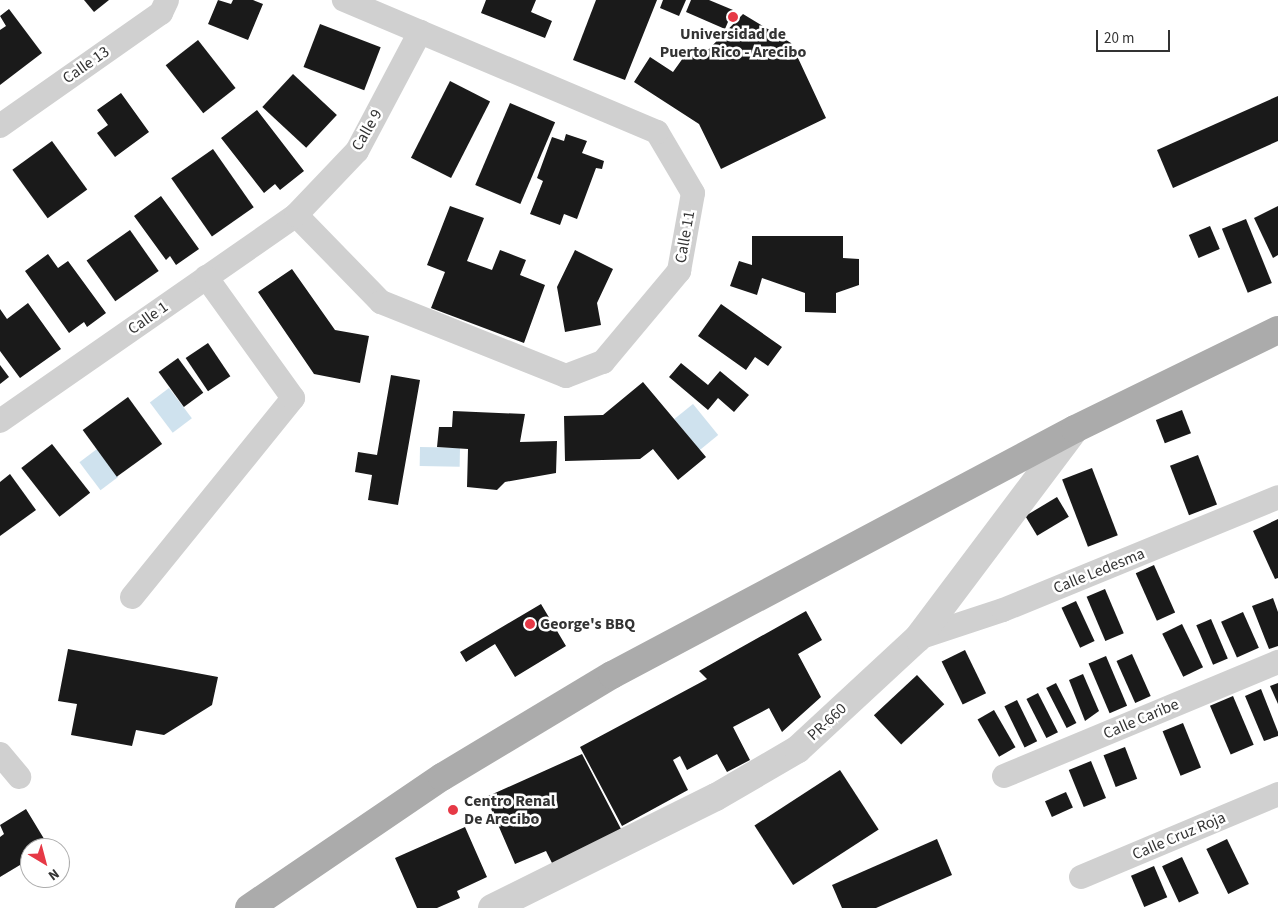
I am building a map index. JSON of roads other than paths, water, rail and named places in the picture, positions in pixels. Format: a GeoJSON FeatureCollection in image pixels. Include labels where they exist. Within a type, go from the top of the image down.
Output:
{"type":"FeatureCollection","features":[{"type":"Feature","properties":{"kind":"main road"},"geometry":{"type":"LineString","coordinates":[[249,908],[442,777],[612,675],[1075,429],[1278,330]]}},
{"type":"Feature","properties":{"kind":"street","name":"Calle 13"},"geometry":{"type":"LineString","coordinates":[[0,126],[161,13],[167,0]]}},
{"type":"Feature","properties":{"kind":"street","name":"Calle 11"},"geometry":{"type":"LineString","coordinates":[[296,215],[380,302],[566,376],[602,362],[679,272],[692,193],[657,132],[344,0]]}},
{"type":"Feature","properties":{"kind":"street","name":"Calle 9"},"geometry":{"type":"LineString","coordinates":[[296,215],[357,151],[420,32]]}},
{"type":"Feature","properties":{"kind":"street","name":"Calle 1"},"geometry":{"type":"LineString","coordinates":[[0,421],[296,215]]}},
{"type":"Feature","properties":{"kind":"street"},"geometry":{"type":"LineString","coordinates":[[132,597],[293,398],[206,278]]}},
{"type":"Feature","properties":{"kind":"street","name":"PR-660"},"geometry":{"type":"LineString","coordinates":[[492,908],[716,797],[798,749],[918,638],[1075,429]]}},
{"type":"Feature","properties":{"kind":"street","name":"Calle Ledesma"},"geometry":{"type":"LineString","coordinates":[[918,638],[1003,610],[1278,497]]}},
{"type":"Feature","properties":{"kind":"street","name":"Calle Caribe"},"geometry":{"type":"LineString","coordinates":[[1004,776],[1278,662]]}},
{"type":"Feature","properties":{"kind":"street"},"geometry":{"type":"LineString","coordinates":[[0,754],[19,777]]}},
{"type":"Feature","properties":{"kind":"street","name":"Calle Cruz Roja"},"geometry":{"type":"LineString","coordinates":[[1081,877],[1278,794]]}},
{"type":"Feature","properties":{"kind":"water"},"geometry":{"type":"Polygon","coordinates":[[[169,388],[192,418],[173,433],[150,402],[169,388]]]}},
{"type":"Feature","properties":{"kind":"water"},"geometry":{"type":"Polygon","coordinates":[[[693,404],[718,435],[700,450],[674,419],[693,404]]]}},
{"type":"Feature","properties":{"kind":"water"},"geometry":{"type":"Polygon","coordinates":[[[420,447],[460,448],[460,467],[420,466],[420,447]]]}},
{"type":"Feature","properties":{"kind":"water"},"geometry":{"type":"Polygon","coordinates":[[[97,449],[118,477],[100,490],[79,462],[97,449]]]}},
{"type":"Feature","properties":{"kind":"place","name":"Universidad de Puerto Rico - Arecibo"},"geometry":{"type":"Point","coordinates":[733,17]}},
{"type":"Feature","properties":{"kind":"place","name":"George's BBQ"},"geometry":{"type":"Point","coordinates":[530,624]}},
{"type":"Feature","properties":{"kind":"place","name":"Centro Renal De Arecibo"},"geometry":{"type":"Point","coordinates":[453,810]}}]}
